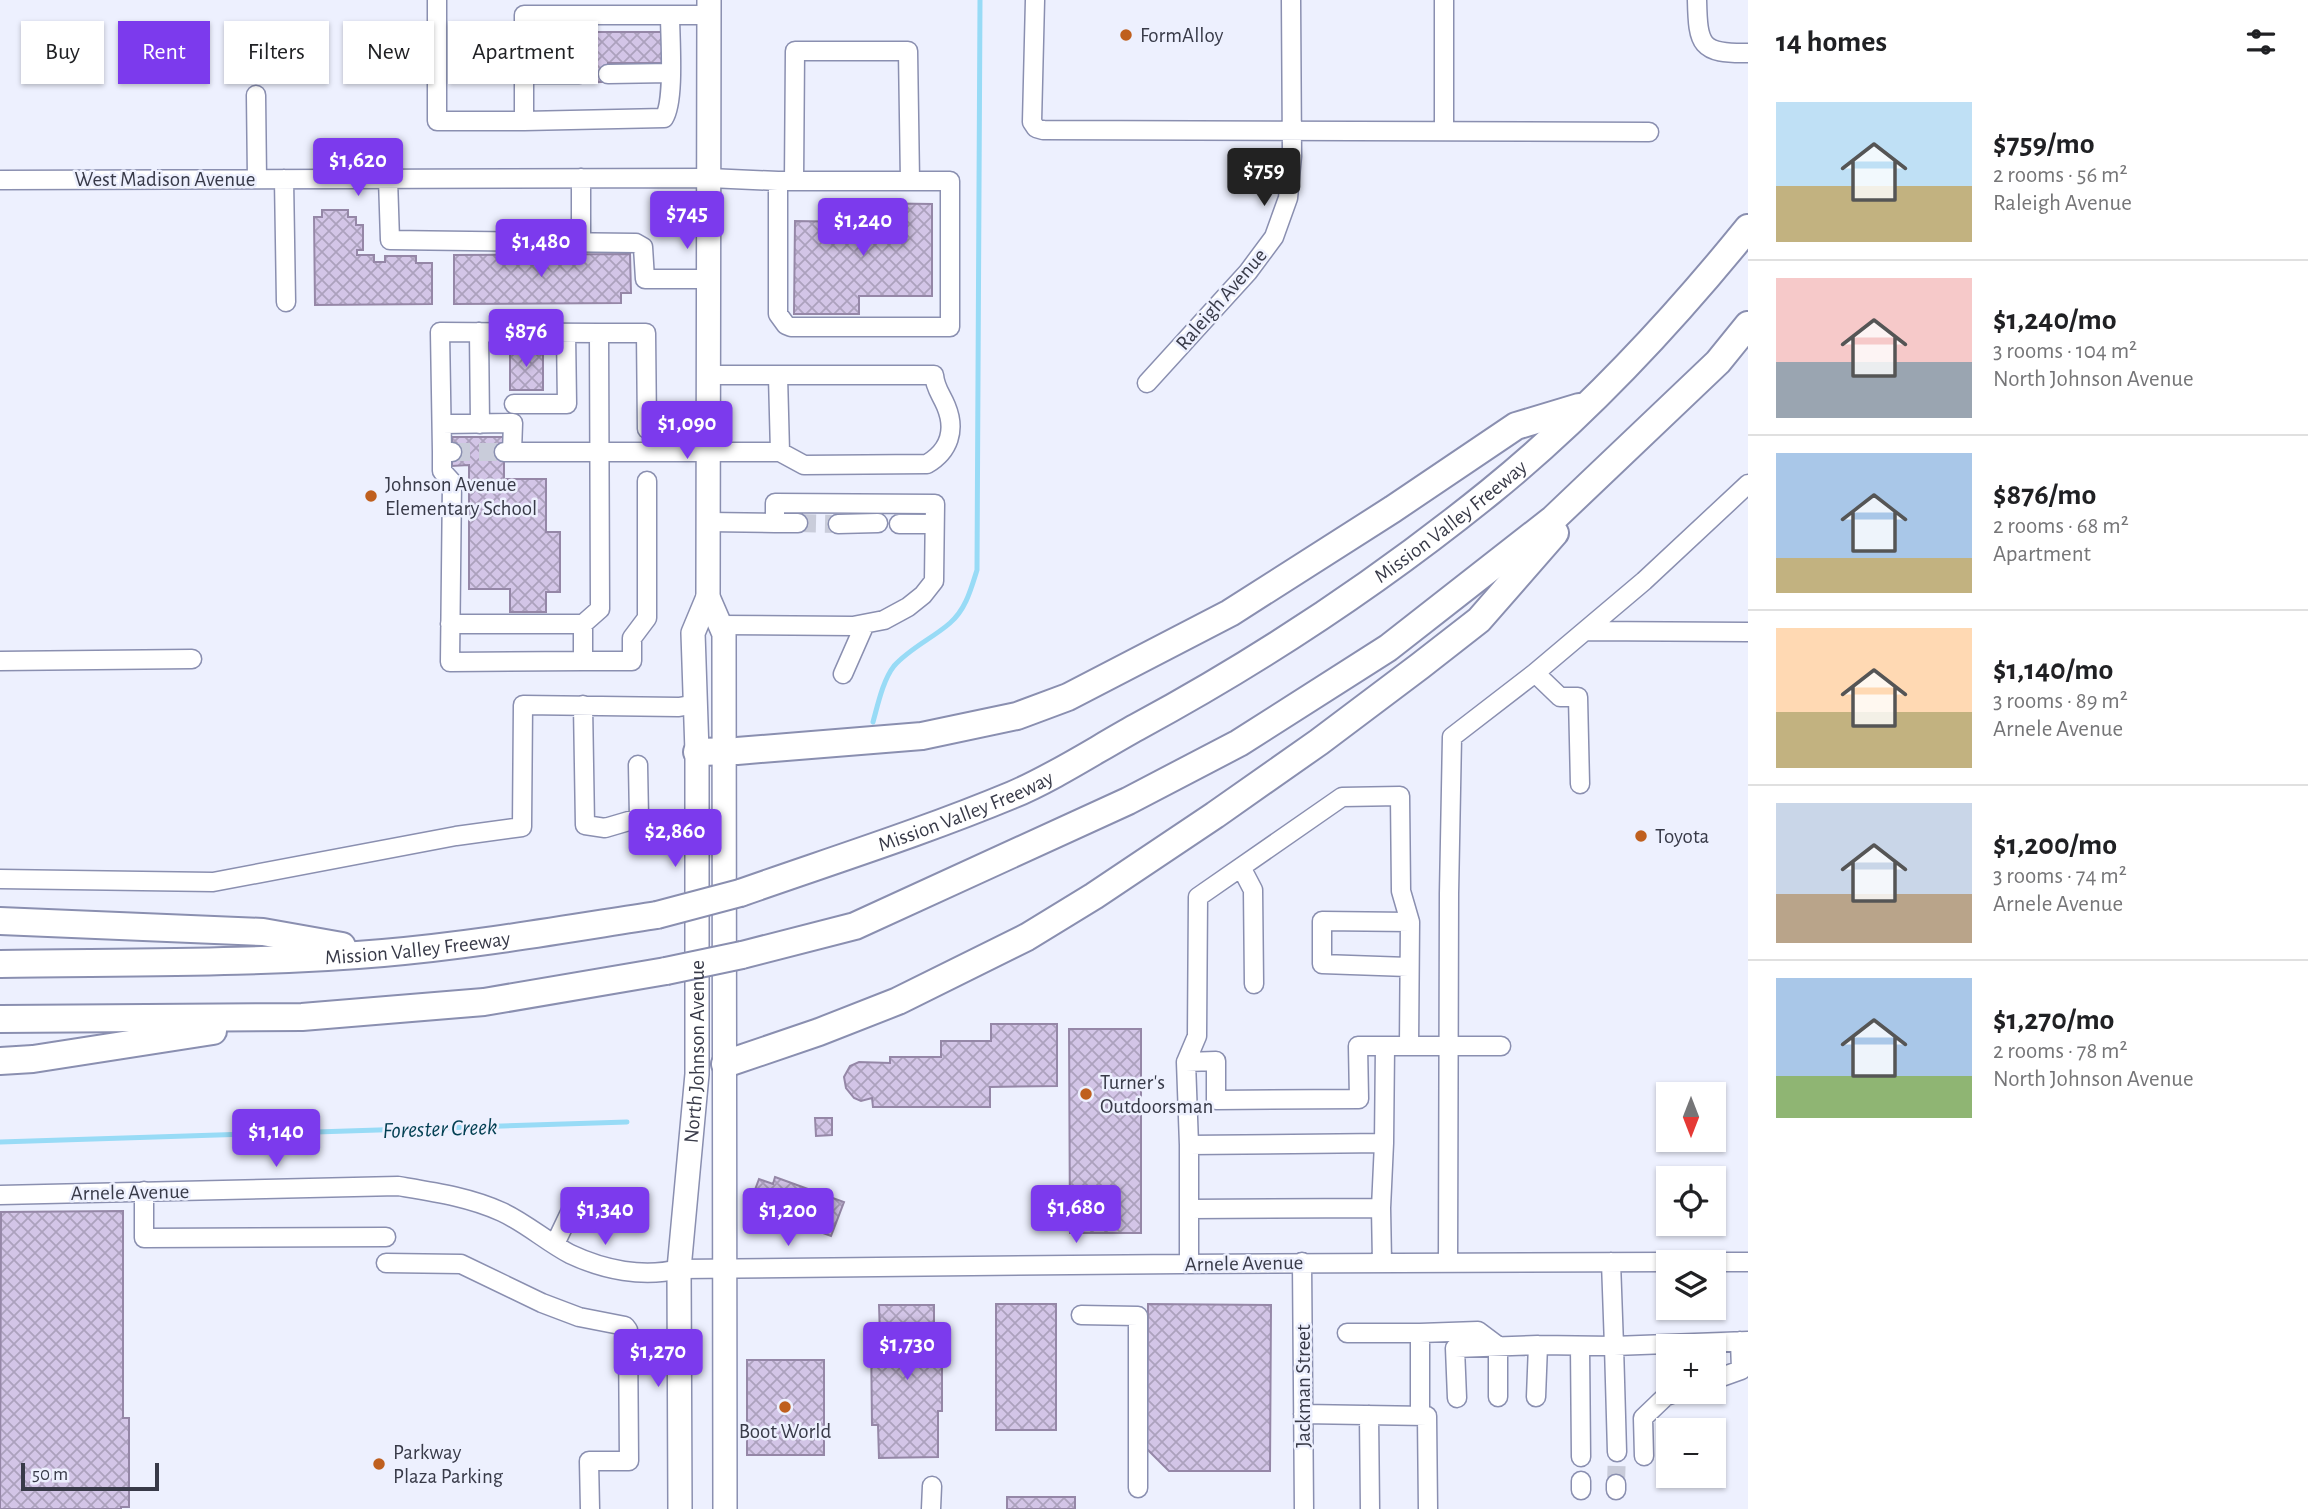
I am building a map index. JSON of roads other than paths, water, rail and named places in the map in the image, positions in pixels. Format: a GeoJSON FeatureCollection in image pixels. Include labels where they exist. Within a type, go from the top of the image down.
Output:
{"type":"FeatureCollection","features":[{"type":"Feature","properties":{"kind":"highway","name":"Mission Valley Freeway"},"geometry":{"type":"LineString","coordinates":[[0,964],[285,960],[385,953],[657,915],[740,893],[1015,794],[1181,703],[1315,621],[1491,491],[1587,405],[1700,287],[1748,228]]}},
{"type":"Feature","properties":{"kind":"highway"},"geometry":{"type":"LineString","coordinates":[[0,1061],[33,1059],[302,1017],[484,1002],[666,971],[855,926],[1128,801],[1240,743],[1388,648],[1553,519],[1717,362],[1748,325]]}},
{"type":"Feature","properties":{"kind":"highway"},"geometry":{"type":"LineString","coordinates":[[697,752],[922,736],[1017,716],[1068,697],[1230,613],[1393,509],[1516,426],[1587,405]]}},
{"type":"Feature","properties":{"kind":"highway"},"geometry":{"type":"LineString","coordinates":[[724,1064],[819,1032],[898,1001],[971,966],[1027,937],[1094,896],[1215,815],[1319,742],[1479,620],[1634,442]]}},
{"type":"Feature","properties":{"kind":"highway"},"geometry":{"type":"LineString","coordinates":[[0,921],[263,932],[385,953]]}},
{"type":"Feature","properties":{"kind":"highway"},"geometry":{"type":"LineString","coordinates":[[0,1019],[302,1017]]}},
{"type":"Feature","properties":{"kind":"main road","name":"North Johnson Avenue"},"geometry":{"type":"LineString","coordinates":[[680,1509],[679,1269],[697,1074],[697,752],[694,633],[708,597],[709,7]]}},
{"type":"Feature","properties":{"kind":"main road","name":"North Johnson Avenue"},"geometry":{"type":"LineString","coordinates":[[708,597],[724,634],[724,1509]]}},
{"type":"Feature","properties":{"kind":"street"},"geometry":{"type":"LineString","coordinates":[[437,0],[437,121],[664,118],[668,112],[671,73],[670,15]]}},
{"type":"Feature","properties":{"kind":"street"},"geometry":{"type":"LineString","coordinates":[[1035,0],[1032,122],[1036,128],[1043,130],[1649,132]]}},
{"type":"Feature","properties":{"kind":"street","name":"Raleigh Avenue"},"geometry":{"type":"LineString","coordinates":[[1147,383],[1248,272],[1274,237],[1288,198],[1292,129],[1291,0]]}},
{"type":"Feature","properties":{"kind":"street"},"geometry":{"type":"LineString","coordinates":[[1444,0],[1444,130]]}},
{"type":"Feature","properties":{"kind":"street"},"geometry":{"type":"LineString","coordinates":[[1698,0],[1698,32],[1705,45],[1720,53],[1748,53]]}},
{"type":"Feature","properties":{"kind":"street"},"geometry":{"type":"LineString","coordinates":[[524,7],[670,15],[709,7]]}},
{"type":"Feature","properties":{"kind":"street"},"geometry":{"type":"LineString","coordinates":[[786,181],[795,51],[908,51],[910,181]]}},
{"type":"Feature","properties":{"kind":"street"},"geometry":{"type":"LineString","coordinates":[[608,74],[671,73]]}},
{"type":"Feature","properties":{"kind":"street"},"geometry":{"type":"LineString","coordinates":[[524,84],[524,121]]}},
{"type":"Feature","properties":{"kind":"street"},"geometry":{"type":"LineString","coordinates":[[256,96],[257,179]]}},
{"type":"Feature","properties":{"kind":"street"},"geometry":{"type":"LineString","coordinates":[[581,178],[581,241]]}},
{"type":"Feature","properties":{"kind":"street","name":"West Madison Avenue"},"geometry":{"type":"LineString","coordinates":[[0,180],[709,178],[950,181],[950,327],[786,325],[778,314],[786,181]]}},
{"type":"Feature","properties":{"kind":"street"},"geometry":{"type":"LineString","coordinates":[[284,179],[286,302]]}},
{"type":"Feature","properties":{"kind":"street"},"geometry":{"type":"LineString","coordinates":[[388,179],[390,240],[622,241],[643,247],[645,279],[709,279]]}},
{"type":"Feature","properties":{"kind":"street"},"geometry":{"type":"LineString","coordinates":[[647,429],[646,333],[440,332],[442,424],[447,452],[442,471],[452,482],[450,662],[632,661],[632,638],[647,618],[647,481]]}},
{"type":"Feature","properties":{"kind":"street"},"geometry":{"type":"LineString","coordinates":[[479,332],[480,424]]}},
{"type":"Feature","properties":{"kind":"street"},"geometry":{"type":"LineString","coordinates":[[514,404],[567,404],[566,333]]}},
{"type":"Feature","properties":{"kind":"street"},"geometry":{"type":"LineString","coordinates":[[450,624],[583,624],[600,609],[599,333]]}},
{"type":"Feature","properties":{"kind":"street"},"geometry":{"type":"LineString","coordinates":[[442,424],[513,424],[508,452],[780,452],[804,465],[928,464],[944,450],[951,430],[947,408],[935,386],[934,375],[709,375]]}},
{"type":"Feature","properties":{"kind":"street"},"geometry":{"type":"LineString","coordinates":[[778,376],[780,452]]}},
{"type":"Feature","properties":{"kind":"street"},"geometry":{"type":"LineString","coordinates":[[1448,1262],[1452,737],[1535,673],[1644,582],[1748,484]]}},
{"type":"Feature","properties":{"kind":"street"},"geometry":{"type":"LineString","coordinates":[[719,625],[865,624],[884,620],[908,607],[923,595],[934,581],[935,503],[775,503],[775,523]]}},
{"type":"Feature","properties":{"kind":"street"},"geometry":{"type":"LineString","coordinates":[[708,522],[798,523]]}},
{"type":"Feature","properties":{"kind":"street"},"geometry":{"type":"LineString","coordinates":[[838,524],[878,523]]}},
{"type":"Feature","properties":{"kind":"street"},"geometry":{"type":"LineString","coordinates":[[899,524],[934,524]]}},
{"type":"Feature","properties":{"kind":"street"},"geometry":{"type":"LineString","coordinates":[[583,624],[583,661]]}},
{"type":"Feature","properties":{"kind":"street"},"geometry":{"type":"LineString","coordinates":[[843,674],[865,624]]}},
{"type":"Feature","properties":{"kind":"street"},"geometry":{"type":"LineString","coordinates":[[1586,631],[1748,632]]}},
{"type":"Feature","properties":{"kind":"street"},"geometry":{"type":"LineString","coordinates":[[0,662],[192,659]]}},
{"type":"Feature","properties":{"kind":"street"},"geometry":{"type":"LineString","coordinates":[[1535,673],[1560,697],[1578,697],[1580,784]]}},
{"type":"Feature","properties":{"kind":"street"},"geometry":{"type":"LineString","coordinates":[[0,880],[213,882],[456,836],[522,827],[523,705],[679,707],[696,704]]}},
{"type":"Feature","properties":{"kind":"street"},"geometry":{"type":"LineString","coordinates":[[583,705],[585,825],[605,828],[639,818],[638,765]]}},
{"type":"Feature","properties":{"kind":"street"},"geometry":{"type":"LineString","coordinates":[[1189,1263],[1186,1062],[1198,1036],[1198,897],[1342,797],[1400,796],[1401,891],[1410,922],[1409,1046]]}},
{"type":"Feature","properties":{"kind":"street"},"geometry":{"type":"LineString","coordinates":[[1241,867],[1253,890],[1254,984]]}},
{"type":"Feature","properties":{"kind":"street"},"geometry":{"type":"LineString","coordinates":[[1408,967],[1322,964],[1322,921],[1410,922]]}},
{"type":"Feature","properties":{"kind":"street"},"geometry":{"type":"LineString","coordinates":[[1186,1062],[1216,1061],[1216,1100],[1359,1099],[1358,1046],[1501,1046]]}},
{"type":"Feature","properties":{"kind":"street"},"geometry":{"type":"LineString","coordinates":[[1382,1262],[1385,1047]]}},
{"type":"Feature","properties":{"kind":"street"},"geometry":{"type":"LineString","coordinates":[[1189,1145],[1384,1143]]}},
{"type":"Feature","properties":{"kind":"street","name":"Arnele Avenue"},"geometry":{"type":"LineString","coordinates":[[0,1195],[398,1186],[464,1198],[503,1213],[570,1254],[606,1268],[655,1275],[679,1269],[1302,1262],[1656,1262]]}},
{"type":"Feature","properties":{"kind":"street"},"geometry":{"type":"LineString","coordinates":[[144,1191],[144,1238],[386,1237]]}},
{"type":"Feature","properties":{"kind":"street"},"geometry":{"type":"LineString","coordinates":[[555,1244],[575,1202]]}},
{"type":"Feature","properties":{"kind":"street"},"geometry":{"type":"LineString","coordinates":[[1189,1209],[1381,1208]]}},
{"type":"Feature","properties":{"kind":"street","name":"Jackman Street"},"geometry":{"type":"LineString","coordinates":[[1302,1262],[1304,1509]]}},
{"type":"Feature","properties":{"kind":"street"},"geometry":{"type":"LineString","coordinates":[[1611,1262],[1617,1452]]}},
{"type":"Feature","properties":{"kind":"street"},"geometry":{"type":"LineString","coordinates":[[1726,1262],[1748,1262]]}},
{"type":"Feature","properties":{"kind":"street"},"geometry":{"type":"LineString","coordinates":[[386,1263],[461,1264],[542,1303],[579,1317],[625,1326],[628,1330],[629,1461],[589,1461],[590,1509]]}},
{"type":"Feature","properties":{"kind":"street"},"geometry":{"type":"LineString","coordinates":[[1081,1315],[1138,1316],[1138,1488]]}},
{"type":"Feature","properties":{"kind":"street"},"geometry":{"type":"LineString","coordinates":[[1347,1334],[1478,1331],[1498,1346]]}},
{"type":"Feature","properties":{"kind":"street"},"geometry":{"type":"LineString","coordinates":[[1420,1334],[1420,1416]]}},
{"type":"Feature","properties":{"kind":"street"},"geometry":{"type":"LineString","coordinates":[[1457,1398],[1455,1348],[1744,1341],[1741,1370],[1726,1375]]}},
{"type":"Feature","properties":{"kind":"street"},"geometry":{"type":"LineString","coordinates":[[1536,1397],[1538,1345]]}},
{"type":"Feature","properties":{"kind":"street"},"geometry":{"type":"LineString","coordinates":[[1497,1397],[1498,1346]]}},
{"type":"Feature","properties":{"kind":"street"},"geometry":{"type":"LineString","coordinates":[[1580,1346],[1581,1457]]}},
{"type":"Feature","properties":{"kind":"street"},"geometry":{"type":"LineString","coordinates":[[1644,1456],[1643,1418],[1658,1404]]}},
{"type":"Feature","properties":{"kind":"street"},"geometry":{"type":"LineString","coordinates":[[1303,1414],[1427,1416],[1428,1509]]}},
{"type":"Feature","properties":{"kind":"street"},"geometry":{"type":"LineString","coordinates":[[1369,1415],[1370,1509]]}},
{"type":"Feature","properties":{"kind":"street"},"geometry":{"type":"LineString","coordinates":[[931,1509],[932,1486]]}},
{"type":"Feature","properties":{"kind":"waterway"},"geometry":{"type":"LineString","coordinates":[[873,722],[884,685],[894,666],[956,617],[967,598],[977,570],[980,0]]}},
{"type":"Feature","properties":{"kind":"waterway","name":"Forester Creek"},"geometry":{"type":"LineString","coordinates":[[0,1142],[627,1122]]}},
{"type":"Feature","properties":{"kind":"tunnel"},"geometry":{"type":"LineString","coordinates":[[598,74],[608,74]]}},
{"type":"Feature","properties":{"kind":"tunnel"},"geometry":{"type":"LineString","coordinates":[[452,452],[504,452]]}},
{"type":"Feature","properties":{"kind":"tunnel"},"geometry":{"type":"LineString","coordinates":[[798,523],[838,524]]}},
{"type":"Feature","properties":{"kind":"tunnel"},"geometry":{"type":"LineString","coordinates":[[1616,1484],[1617,1452]]}},
{"type":"Feature","properties":{"kind":"place","name":"FormAlloy"},"geometry":{"type":"Point","coordinates":[1126,35]}},
{"type":"Feature","properties":{"kind":"place","name":"Johnson Avenue Elementary School"},"geometry":{"type":"Point","coordinates":[371,496]}},
{"type":"Feature","properties":{"kind":"place","name":"Toyota"},"geometry":{"type":"Point","coordinates":[1641,836]}},
{"type":"Feature","properties":{"kind":"place","name":"Turner's Outdoorsman"},"geometry":{"type":"Point","coordinates":[1086,1094]}},
{"type":"Feature","properties":{"kind":"place","name":"Boot World"},"geometry":{"type":"Point","coordinates":[785,1407]}},
{"type":"Feature","properties":{"kind":"place","name":"Parkway Plaza Parking"},"geometry":{"type":"Point","coordinates":[379,1464]}}]}
